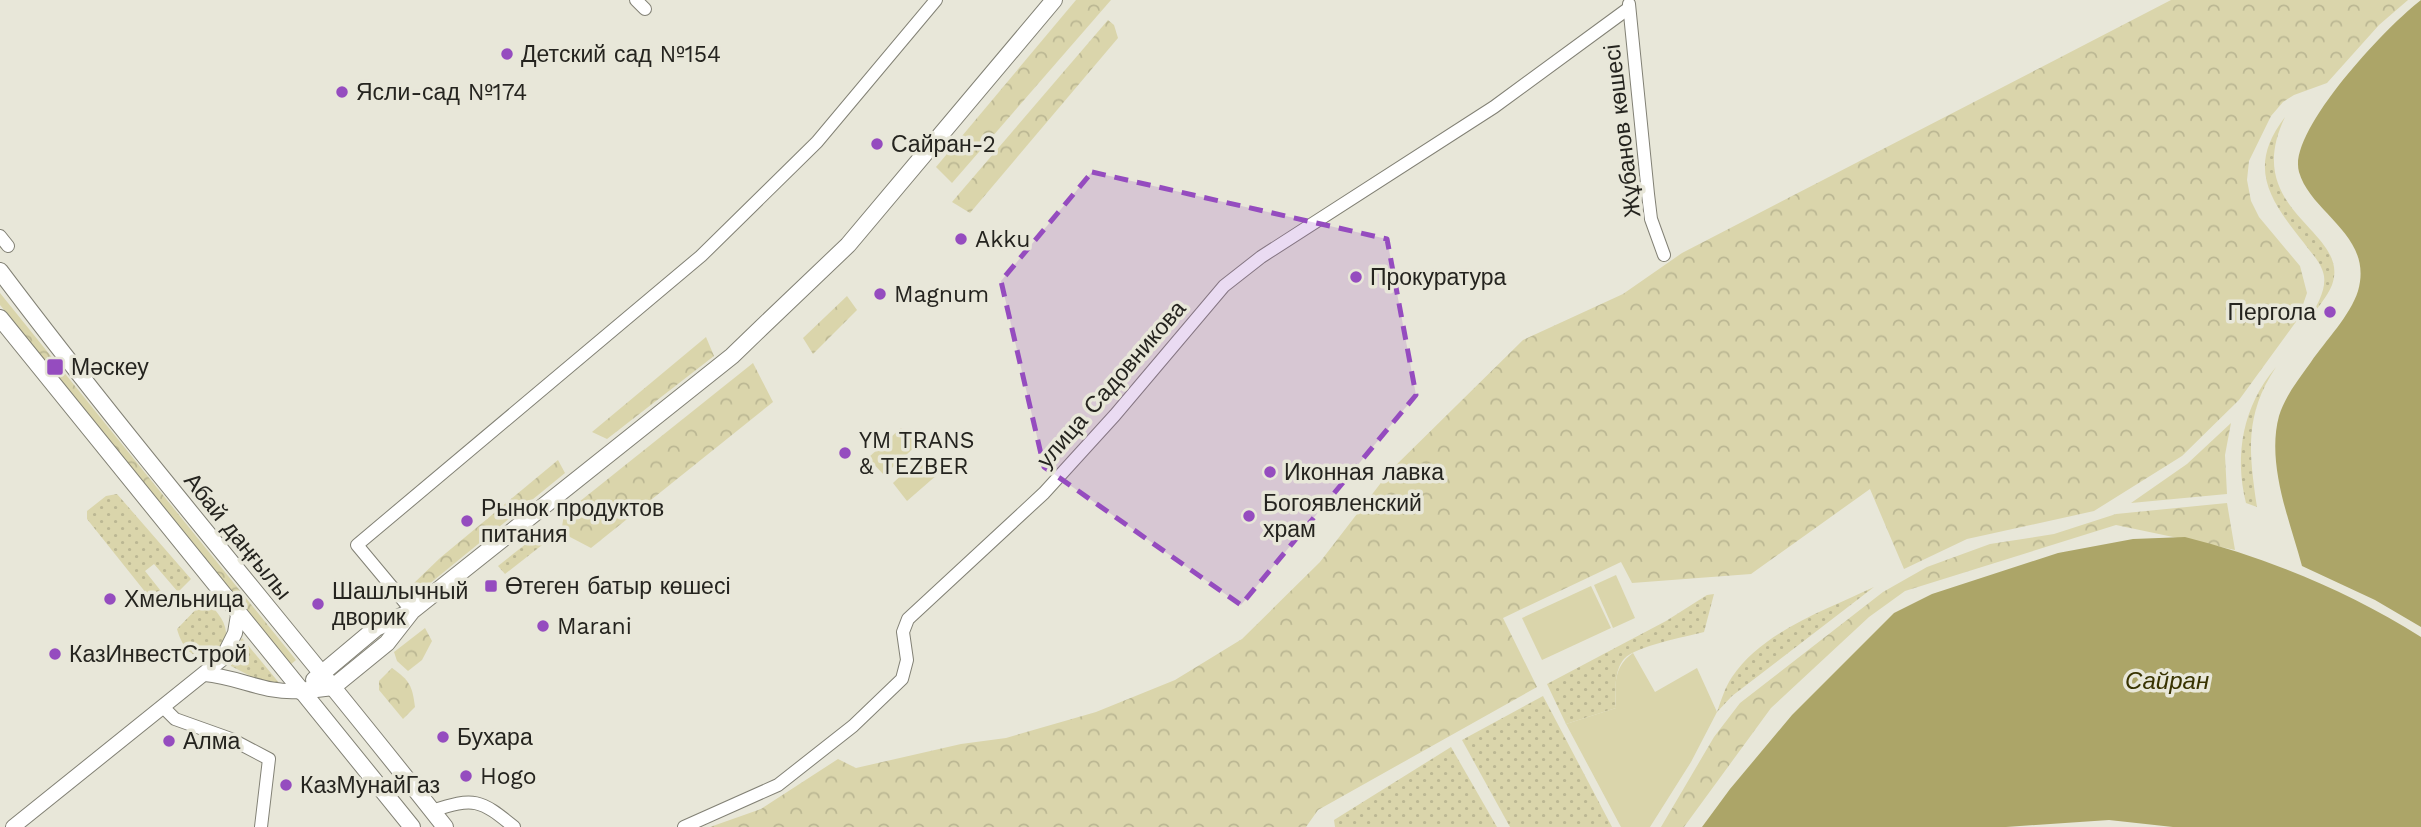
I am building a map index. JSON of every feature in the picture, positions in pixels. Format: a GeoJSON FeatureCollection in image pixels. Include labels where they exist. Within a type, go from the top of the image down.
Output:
{"type":"FeatureCollection","features":[{"type":"Feature","properties":{"kind":"main road"},"geometry":{"type":"LineString","coordinates":[[300,691],[376,628],[412,611],[732,356],[848,245],[1054,0]]}},
{"type":"Feature","properties":{"kind":"main road","name":"Абай даңғылы"},"geometry":{"type":"LineString","coordinates":[[0,271],[223,557],[322,673],[445,827]]}},
{"type":"Feature","properties":{"kind":"main road"},"geometry":{"type":"LineString","coordinates":[[0,318],[412,827]]}},
{"type":"Feature","properties":{"kind":"main road"},"geometry":{"type":"LineString","coordinates":[[300,691],[333,687],[387,643],[412,611]]}},
{"type":"Feature","properties":{"kind":"street"},"geometry":{"type":"LineString","coordinates":[[412,611],[357,545],[701,256],[817,142],[936,0]]}},
{"type":"Feature","properties":{"kind":"street","name":"Жұбанов көшесі"},"geometry":{"type":"LineString","coordinates":[[1629,4],[1651,219],[1664,255]]}},
{"type":"Feature","properties":{"kind":"street","name":"улица Садовникова"},"geometry":{"type":"LineString","coordinates":[[684,827],[778,785],[853,726],[902,679],[907,660],[903,632],[908,619],[1044,493],[1115,415],[1224,286],[1261,257],[1494,107],[1629,4]]}},
{"type":"Feature","properties":{"kind":"street"},"geometry":{"type":"LineString","coordinates":[[13,827],[222,659],[229,647],[238,615]]}},
{"type":"Feature","properties":{"kind":"street"},"geometry":{"type":"LineString","coordinates":[[205,674],[224,676],[275,692],[300,691]]}},
{"type":"Feature","properties":{"kind":"street"},"geometry":{"type":"LineString","coordinates":[[163,707],[175,719],[231,739],[269,759],[261,827]]}},
{"type":"Feature","properties":{"kind":"street"},"geometry":{"type":"LineString","coordinates":[[432,811],[468,800],[479,802],[514,827]]}},
{"type":"Feature","properties":{"kind":"highlighted area"},"geometry":{"type":"Polygon","coordinates":[[[1092,172],[1387,239],[1416,395],[1241,605],[1044,467],[1001,281],[1092,172]]]}},
{"type":"Feature","properties":{"kind":"green space"},"geometry":{"type":"Polygon","coordinates":[[[1076,0],[1111,0],[952,183],[936,167],[1076,0]]]}},
{"type":"Feature","properties":{"kind":"green space"},"geometry":{"type":"Polygon","coordinates":[[[2171,0],[2408,0],[2379,25],[2327,83],[2283,102],[2271,116],[2249,161],[2247,180],[2251,201],[2259,217],[2300,266],[2307,293],[2298,319],[2239,400],[2182,456],[2094,511],[1967,539],[1904,569],[1870,489],[1751,574],[1632,583],[1621,562],[1503,618],[1537,687],[1318,810],[1306,827],[710,827],[761,809],[838,759],[856,768],[961,744],[1006,738],[1096,712],[1175,680],[1242,639],[1320,562],[1390,471],[1523,340],[1623,294],[1682,253],[2171,0]]]}},
{"type":"Feature","properties":{"kind":"green space"},"geometry":{"type":"Polygon","coordinates":[[[1108,20],[1114,25],[1118,38],[970,213],[952,202],[1108,20]]]}},
{"type":"Feature","properties":{"kind":"green space"},"geometry":{"type":"Polygon","coordinates":[[[2285,117],[2275,150],[2276,176],[2285,198],[2327,249],[2334,266],[2332,285],[2311,317],[2322,292],[2323,271],[2273,198],[2265,168],[2273,135],[2285,117]]]}},
{"type":"Feature","properties":{"kind":"green space"},"geometry":{"type":"Polygon","coordinates":[[[0,293],[296,660],[290,665],[0,305],[0,293]]]}},
{"type":"Feature","properties":{"kind":"green space"},"geometry":{"type":"Polygon","coordinates":[[[847,296],[857,310],[813,354],[803,338],[847,296]]]}},
{"type":"Feature","properties":{"kind":"green space"},"geometry":{"type":"Polygon","coordinates":[[[706,337],[714,356],[607,439],[592,432],[706,337]]]}},
{"type":"Feature","properties":{"kind":"green space"},"geometry":{"type":"Polygon","coordinates":[[[753,363],[773,402],[591,548],[570,537],[562,527],[564,514],[753,363]]]}},
{"type":"Feature","properties":{"kind":"green space"},"geometry":{"type":"Polygon","coordinates":[[[2276,367],[2258,401],[2254,418],[2251,451],[2257,507],[2246,503],[2242,485],[2244,431],[2256,398],[2276,367]]]}},
{"type":"Feature","properties":{"kind":"green space"},"geometry":{"type":"Polygon","coordinates":[[[2231,423],[2225,455],[2227,494],[2131,503],[2187,464],[2231,423]]]}},
{"type":"Feature","properties":{"kind":"green space"},"geometry":{"type":"Polygon","coordinates":[[[901,428],[917,445],[884,475],[868,458],[901,428]]]}},
{"type":"Feature","properties":{"kind":"green space"},"geometry":{"type":"Polygon","coordinates":[[[923,455],[938,474],[907,501],[893,483],[923,455]]]}},
{"type":"Feature","properties":{"kind":"green space"},"geometry":{"type":"Polygon","coordinates":[[[558,460],[565,473],[417,594],[412,585],[440,558],[558,460]]]}},
{"type":"Feature","properties":{"kind":"green space"},"geometry":{"type":"Polygon","coordinates":[[[117,494],[191,579],[178,592],[154,564],[145,571],[168,600],[158,608],[87,519],[87,511],[106,496],[117,494]]]}},
{"type":"Feature","properties":{"kind":"green space"},"geometry":{"type":"Polygon","coordinates":[[[2227,503],[2235,550],[2116,525],[1905,591],[1869,617],[1771,708],[1684,827],[1661,827],[1714,737],[1740,703],[1883,592],[1927,567],[1990,544],[2054,534],[2116,514],[2227,503]]]}},
{"type":"Feature","properties":{"kind":"green space"},"geometry":{"type":"Polygon","coordinates":[[[546,528],[551,538],[505,574],[498,566],[546,528]]]}},
{"type":"Feature","properties":{"kind":"green space"},"geometry":{"type":"Polygon","coordinates":[[[1616,575],[1635,618],[1613,628],[1594,585],[1616,575]]]}},
{"type":"Feature","properties":{"kind":"green space"},"geometry":{"type":"Polygon","coordinates":[[[1591,586],[1611,628],[1542,660],[1522,618],[1591,586]]]}},
{"type":"Feature","properties":{"kind":"green space"},"geometry":{"type":"Polygon","coordinates":[[[1874,587],[1732,696],[1717,712],[1732,677],[1761,647],[1797,623],[1874,587]]]}},
{"type":"Feature","properties":{"kind":"green space"},"geometry":{"type":"Polygon","coordinates":[[[1714,594],[1704,632],[1630,654],[1618,669],[1616,708],[1566,724],[1547,684],[1666,621],[1707,595],[1714,594]]]}},
{"type":"Feature","properties":{"kind":"green space"},"geometry":{"type":"Polygon","coordinates":[[[206,599],[221,618],[226,634],[222,644],[212,653],[199,656],[183,644],[177,629],[206,599]]]}},
{"type":"Feature","properties":{"kind":"green space"},"geometry":{"type":"Polygon","coordinates":[[[425,628],[432,641],[422,660],[408,671],[397,661],[394,652],[425,628]]]}},
{"type":"Feature","properties":{"kind":"green space"},"geometry":{"type":"Polygon","coordinates":[[[242,638],[280,684],[258,680],[231,666],[230,660],[242,638]]]}},
{"type":"Feature","properties":{"kind":"green space"},"geometry":{"type":"Polygon","coordinates":[[[1633,653],[1655,692],[1697,668],[1717,712],[1691,762],[1650,827],[1621,827],[1566,724],[1616,708],[1619,670],[1626,658],[1633,653]]]}},
{"type":"Feature","properties":{"kind":"green space"},"geometry":{"type":"Polygon","coordinates":[[[392,668],[406,680],[413,693],[415,707],[403,719],[379,690],[379,681],[392,668]]]}},
{"type":"Feature","properties":{"kind":"green space"},"geometry":{"type":"Polygon","coordinates":[[[1543,696],[1612,827],[1510,827],[1462,740],[1543,696]]]}},
{"type":"Feature","properties":{"kind":"green space"},"geometry":{"type":"Polygon","coordinates":[[[1451,747],[1497,827],[1335,827],[1334,820],[1451,747]]]}},
{"type":"Feature","properties":{"kind":"water"},"geometry":{"type":"Polygon","coordinates":[[[2421,0],[2421,627],[2375,600],[2302,566],[2281,492],[2275,453],[2279,416],[2285,402],[2297,381],[2349,310],[2358,291],[2361,272],[2350,240],[2306,187],[2299,172],[2299,154],[2308,131],[2343,80],[2386,32],[2421,0]]]}},
{"type":"Feature","properties":{"kind":"water","name":"Сайран"},"geometry":{"type":"Polygon","coordinates":[[[2185,537],[2247,555],[2307,578],[2365,605],[2421,637],[2421,827],[2173,827],[2109,820],[2006,827],[1702,827],[1792,715],[1894,613],[1932,594],[2058,553],[2133,539],[2185,537]]]}},
{"type":"Feature","properties":{"kind":"place","name":"Детский сад №154"},"geometry":{"type":"Point","coordinates":[507,54]}},
{"type":"Feature","properties":{"kind":"place","name":"Ясли-сад №174"},"geometry":{"type":"Point","coordinates":[342,92]}},
{"type":"Feature","properties":{"kind":"place","name":"Сайран-2"},"geometry":{"type":"Point","coordinates":[877,144]}},
{"type":"Feature","properties":{"kind":"place","name":"Akku"},"geometry":{"type":"Point","coordinates":[961,239]}},
{"type":"Feature","properties":{"kind":"place","name":"Прокуратура"},"geometry":{"type":"Point","coordinates":[1356,277]}},
{"type":"Feature","properties":{"kind":"place","name":"Magnum"},"geometry":{"type":"Point","coordinates":[880,294]}},
{"type":"Feature","properties":{"kind":"place","name":"Пергола"},"geometry":{"type":"Point","coordinates":[2330,312]}},
{"type":"Feature","properties":{"kind":"place","name":"Мәскеу"},"geometry":{"type":"Point","coordinates":[55,367]}},
{"type":"Feature","properties":{"kind":"place","name":"YM TRANS & TEZBER"},"geometry":{"type":"Point","coordinates":[845,453]}},
{"type":"Feature","properties":{"kind":"place","name":"Иконная лавка"},"geometry":{"type":"Point","coordinates":[1270,472]}},
{"type":"Feature","properties":{"kind":"place","name":"Богоявленский храм"},"geometry":{"type":"Point","coordinates":[1249,516]}},
{"type":"Feature","properties":{"kind":"place","name":"Рынок продуктов питания"},"geometry":{"type":"Point","coordinates":[467,521]}},
{"type":"Feature","properties":{"kind":"place","name":"Өтеген батыр көшесі"},"geometry":{"type":"Point","coordinates":[491,586]}},
{"type":"Feature","properties":{"kind":"place","name":"Хмельница"},"geometry":{"type":"Point","coordinates":[110,599]}},
{"type":"Feature","properties":{"kind":"place","name":"Шашлычный дворик"},"geometry":{"type":"Point","coordinates":[318,604]}},
{"type":"Feature","properties":{"kind":"place","name":"Marani"},"geometry":{"type":"Point","coordinates":[543,626]}},
{"type":"Feature","properties":{"kind":"place","name":"КазИнвестСтрой"},"geometry":{"type":"Point","coordinates":[55,654]}},
{"type":"Feature","properties":{"kind":"place","name":"Бухара"},"geometry":{"type":"Point","coordinates":[443,737]}},
{"type":"Feature","properties":{"kind":"place","name":"Алма"},"geometry":{"type":"Point","coordinates":[169,741]}},
{"type":"Feature","properties":{"kind":"place","name":"Hogo"},"geometry":{"type":"Point","coordinates":[466,776]}},
{"type":"Feature","properties":{"kind":"place","name":"КазМунайГаз"},"geometry":{"type":"Point","coordinates":[286,785]}}]}
